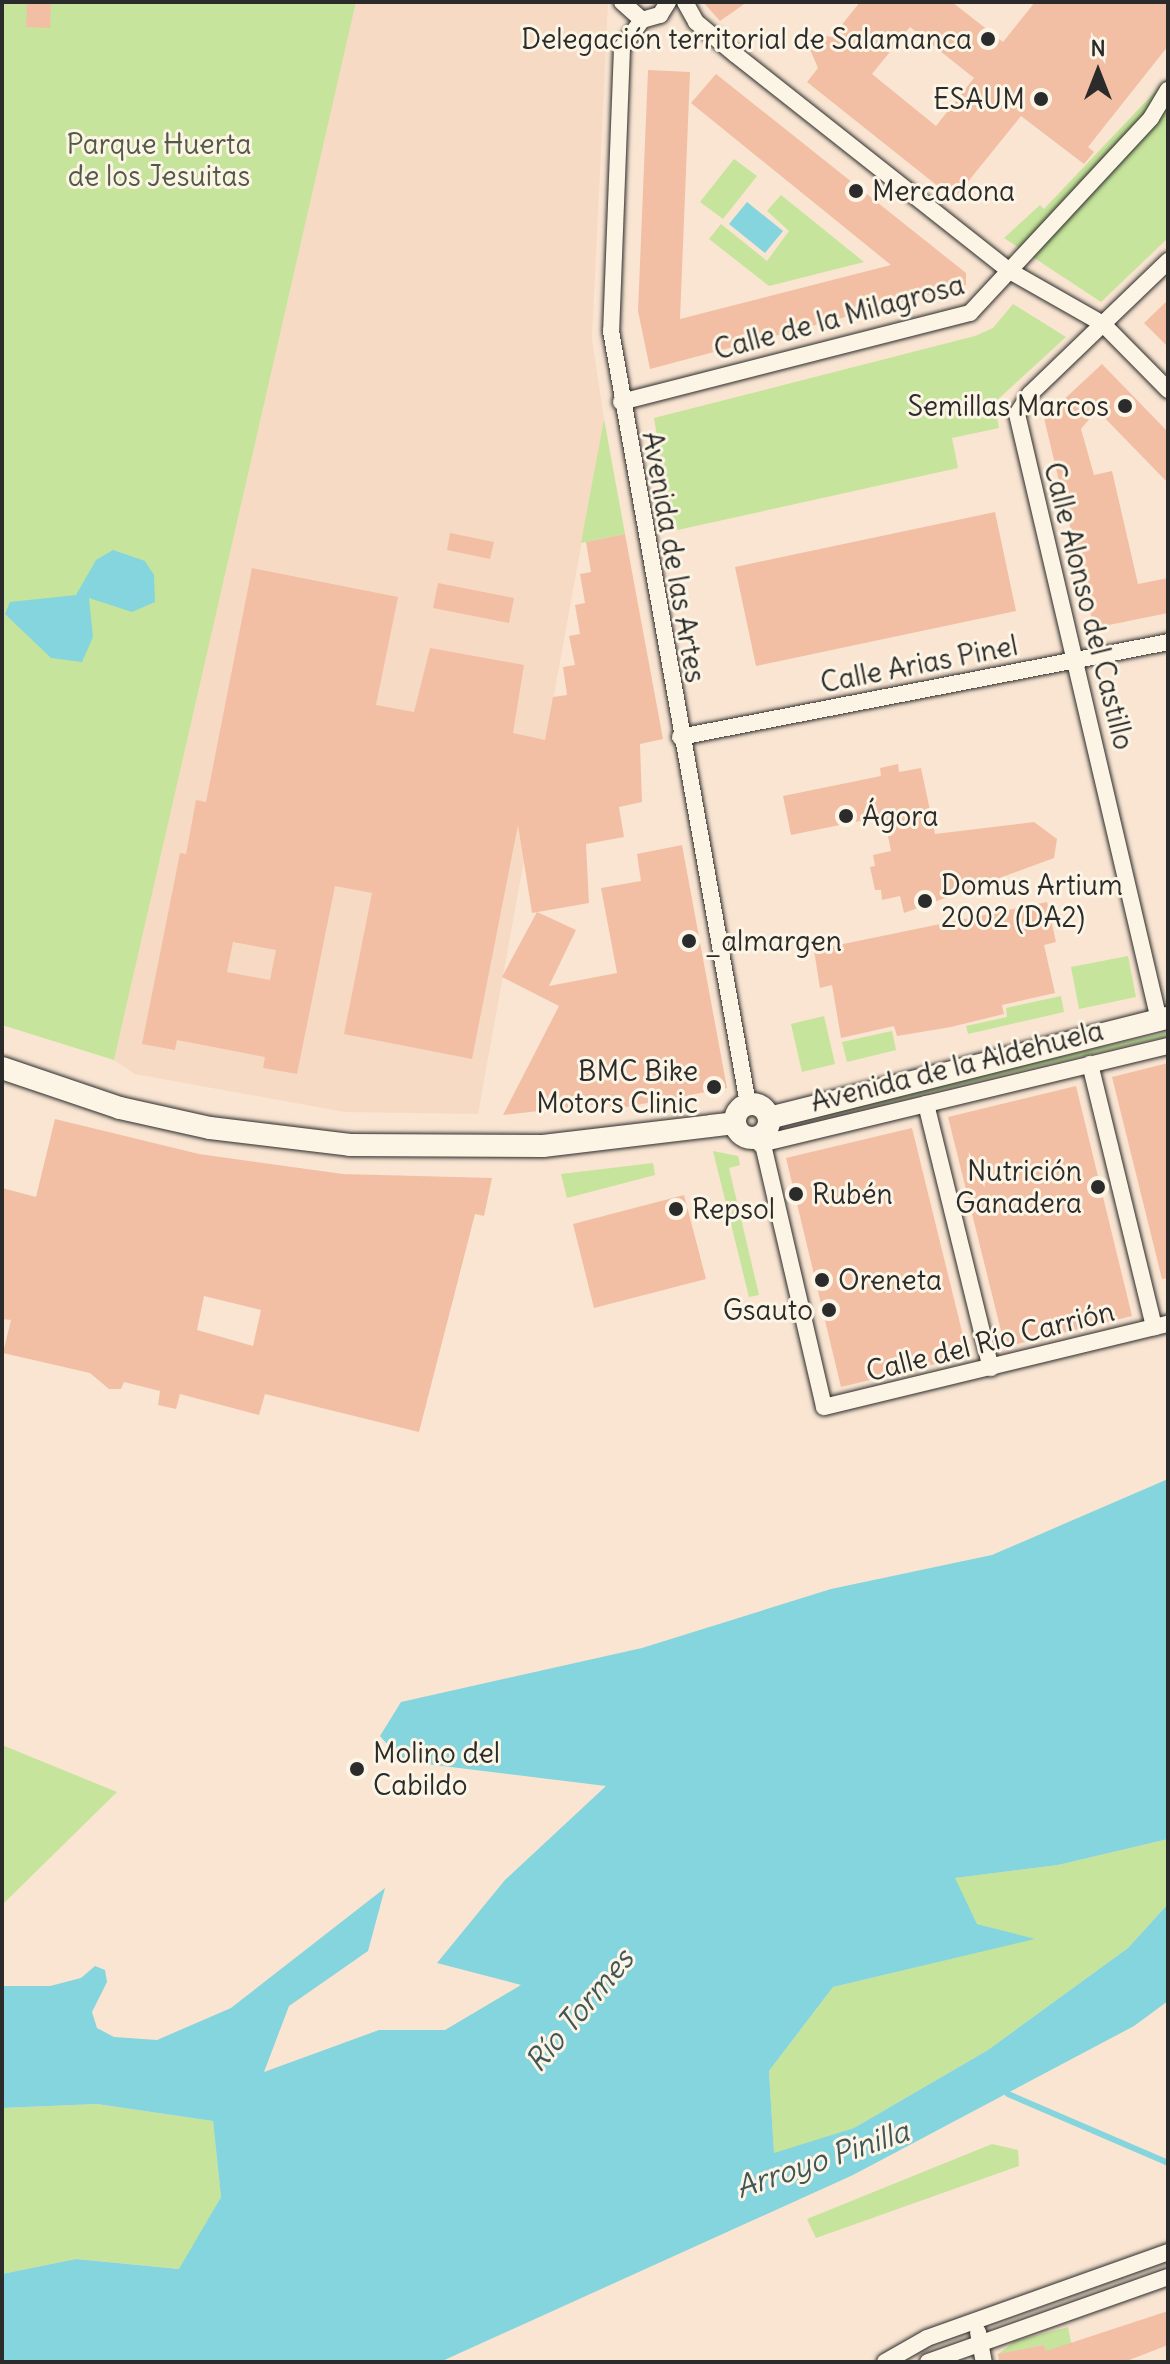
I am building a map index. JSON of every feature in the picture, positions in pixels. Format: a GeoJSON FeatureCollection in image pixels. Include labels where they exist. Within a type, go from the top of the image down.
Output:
{"type":"FeatureCollection","features":[{"type":"Feature","properties":{"kind":"main road","name":"Avenida de la Aldehuela"},"geometry":{"type":"LineString","coordinates":[[763,1133],[1164,1019]]}},
{"type":"Feature","properties":{"kind":"main road"},"geometry":{"type":"LineString","coordinates":[[2,1068],[135,1111],[339,1144],[543,1146],[741,1114],[760,1105],[763,1133],[743,1136],[741,1114]]}},
{"type":"Feature","properties":{"kind":"street"},"geometry":{"type":"LineString","coordinates":[[622,2],[642,20],[664,8],[696,22],[1008,270],[1103,324],[1168,390]]}},
{"type":"Feature","properties":{"kind":"street"},"geometry":{"type":"LineString","coordinates":[[686,2],[696,22]]}},
{"type":"Feature","properties":{"kind":"street","name":"Avenida de las Artes"},"geometry":{"type":"LineString","coordinates":[[642,20],[622,48],[611,331],[741,1114]]}},
{"type":"Feature","properties":{"kind":"street","name":"Calle de la Milagrosa"},"geometry":{"type":"LineString","coordinates":[[621,402],[970,313],[1151,118],[1168,90]]}},
{"type":"Feature","properties":{"kind":"street","name":"Calle Alonso del Castillo"},"geometry":{"type":"LineString","coordinates":[[1164,1019],[1017,414],[1030,394],[1168,261]]}},
{"type":"Feature","properties":{"kind":"street","name":"Calle Arias Pinel"},"geometry":{"type":"LineString","coordinates":[[680,737],[1168,642]]}},
{"type":"Feature","properties":{"kind":"street","name":"Avenida de la Aldehuela"},"geometry":{"type":"LineString","coordinates":[[763,1133],[926,1104],[1168,1046]]}},
{"type":"Feature","properties":{"kind":"street"},"geometry":{"type":"LineString","coordinates":[[1090,1064],[1161,1326]]}},
{"type":"Feature","properties":{"kind":"street"},"geometry":{"type":"LineString","coordinates":[[926,1104],[991,1368]]}},
{"type":"Feature","properties":{"kind":"street","name":"Calle del Río Carrión"},"geometry":{"type":"LineString","coordinates":[[763,1133],[824,1407],[1161,1326]]}},
{"type":"Feature","properties":{"kind":"street"},"geometry":{"type":"LineString","coordinates":[[885,2362],[976,2319],[1168,2252]]}},
{"type":"Feature","properties":{"kind":"street"},"geometry":{"type":"LineString","coordinates":[[928,2362],[979,2340],[1168,2277]]}},
{"type":"Feature","properties":{"kind":"street"},"geometry":{"type":"LineString","coordinates":[[976,2319],[984,2362]]}},
{"type":"Feature","properties":{"kind":"shaded area"},"geometry":{"type":"Polygon","coordinates":[[[356,2],[608,2],[592,339],[604,419],[478,1114],[345,1112],[135,1074],[114,1060],[356,2]]]}},
{"type":"Feature","properties":{"kind":"green space","name":"Parque Huerta de los Jesuitas"},"geometry":{"type":"Polygon","coordinates":[[[2,2],[356,2],[114,1060],[2,1025],[2,2]]]}},
{"type":"Feature","properties":{"kind":"green space"},"geometry":{"type":"Polygon","coordinates":[[[1168,78],[1168,238],[1101,302],[1004,238],[1040,205],[1044,209],[1168,78]]]}},
{"type":"Feature","properties":{"kind":"green space"},"geometry":{"type":"Polygon","coordinates":[[[734,159],[757,176],[723,219],[700,202],[734,159]]]}},
{"type":"Feature","properties":{"kind":"green space"},"geometry":{"type":"Polygon","coordinates":[[[781,195],[864,262],[769,286],[709,239],[721,224],[767,261],[789,231],[767,211],[781,195]]]}},
{"type":"Feature","properties":{"kind":"green space"},"geometry":{"type":"Polygon","coordinates":[[[1013,304],[1066,337],[994,403],[999,428],[952,438],[958,468],[673,531],[654,418],[975,336],[993,328],[1013,304]]]}},
{"type":"Feature","properties":{"kind":"green space"},"geometry":{"type":"Polygon","coordinates":[[[604,419],[625,534],[581,543],[604,419]]]}},
{"type":"Feature","properties":{"kind":"green space"},"geometry":{"type":"Polygon","coordinates":[[[1128,956],[1136,997],[1079,1009],[1071,967],[1128,956]]]}},
{"type":"Feature","properties":{"kind":"green space"},"geometry":{"type":"Polygon","coordinates":[[[1061,996],[1064,1012],[968,1034],[966,1026],[1007,1017],[1006,1008],[1061,996]]]}},
{"type":"Feature","properties":{"kind":"green space"},"geometry":{"type":"Polygon","coordinates":[[[824,1016],[835,1064],[802,1072],[791,1024],[824,1016]]]}},
{"type":"Feature","properties":{"kind":"green space"},"geometry":{"type":"Polygon","coordinates":[[[892,1031],[896,1050],[847,1062],[842,1042],[892,1031]]]}},
{"type":"Feature","properties":{"kind":"green space"},"geometry":{"type":"Polygon","coordinates":[[[1168,1032],[1168,1036],[819,1118],[823,1112],[1168,1032]]]}},
{"type":"Feature","properties":{"kind":"green space"},"geometry":{"type":"Polygon","coordinates":[[[713,1151],[738,1156],[740,1165],[729,1168],[759,1295],[749,1297],[713,1151]]]}},
{"type":"Feature","properties":{"kind":"green space"},"geometry":{"type":"Polygon","coordinates":[[[653,1163],[655,1175],[567,1198],[561,1174],[653,1163]]]}},
{"type":"Feature","properties":{"kind":"green space"},"geometry":{"type":"Polygon","coordinates":[[[2,1745],[117,1792],[2,1905],[2,1745]]]}},
{"type":"Feature","properties":{"kind":"green space"},"geometry":{"type":"Polygon","coordinates":[[[1168,1839],[1168,1904],[1128,1948],[988,2050],[854,2128],[774,2154],[769,2071],[833,1987],[1033,1939],[977,1924],[954,1878],[1058,1865],[1168,1839]]]}},
{"type":"Feature","properties":{"kind":"green space"},"geometry":{"type":"Polygon","coordinates":[[[97,2104],[213,2121],[221,2197],[180,2269],[76,2259],[2,2274],[2,2108],[97,2104]]]}},
{"type":"Feature","properties":{"kind":"green space"},"geometry":{"type":"Polygon","coordinates":[[[992,2144],[1018,2150],[1019,2166],[816,2238],[807,2219],[992,2144]]]}},
{"type":"Feature","properties":{"kind":"green space"},"geometry":{"type":"Polygon","coordinates":[[[1068,2327],[1075,2362],[1048,2362],[1044,2345],[997,2355],[1015,2341],[1068,2327]]]}},
{"type":"Feature","properties":{"kind":"water"},"geometry":{"type":"Polygon","coordinates":[[[747,202],[783,231],[765,253],[729,224],[747,202]]]}},
{"type":"Feature","properties":{"kind":"water"},"geometry":{"type":"Polygon","coordinates":[[[113,550],[145,561],[154,575],[155,602],[132,612],[89,598],[93,637],[82,662],[51,658],[5,614],[10,602],[76,595],[96,560],[113,550]]]}},
{"type":"Feature","properties":{"kind":"water","name":"Río Tormes"},"geometry":{"type":"Polygon","coordinates":[[[1168,1479],[1168,1839],[1058,1865],[955,1878],[977,1924],[1035,1939],[833,1987],[769,2071],[774,2153],[854,2128],[988,2050],[1128,1948],[1168,1904],[1168,2001],[1134,2026],[853,2175],[440,2362],[2,2362],[2,2274],[76,2259],[179,2269],[221,2197],[213,2121],[97,2104],[2,2108],[2,1986],[50,1986],[81,1978],[95,1966],[105,1970],[107,1982],[92,2012],[97,2028],[114,2037],[157,2040],[231,2008],[385,1888],[368,1951],[289,2006],[264,2072],[379,2030],[445,2030],[521,1985],[437,1963],[505,1880],[606,1786],[402,1761],[380,1736],[401,1702],[642,1648],[831,1589],[992,1555],[1168,1479]]]}},
{"type":"Feature","properties":{"kind":"building"},"geometry":{"type":"Polygon","coordinates":[[[27,2],[51,2],[50,28],[26,27],[27,2]]]}},
{"type":"Feature","properties":{"kind":"building"},"geometry":{"type":"Polygon","coordinates":[[[703,2],[747,2],[720,21],[703,2]]]}},
{"type":"Feature","properties":{"kind":"building","name":"ESAUM"},"geometry":{"type":"Polygon","coordinates":[[[860,2],[952,2],[1003,42],[1035,2],[1168,2],[1168,46],[1088,147],[1094,152],[1084,164],[1021,116],[954,199],[807,82],[818,68],[803,33],[832,37],[860,2]],[[910,27],[872,74],[936,126],[974,78],[910,27]]]}},
{"type":"Feature","properties":{"kind":"building"},"geometry":{"type":"Polygon","coordinates":[[[648,70],[690,72],[680,319],[891,265],[691,103],[716,74],[966,273],[966,285],[650,369],[638,311],[648,70]]]}},
{"type":"Feature","properties":{"kind":"building"},"geometry":{"type":"Polygon","coordinates":[[[1168,300],[1168,347],[1144,323],[1168,300]]]}},
{"type":"Feature","properties":{"kind":"building"},"geometry":{"type":"Polygon","coordinates":[[[1102,364],[1168,432],[1168,483],[1097,410],[1081,429],[1094,475],[1112,471],[1138,584],[1168,578],[1168,613],[1094,628],[1044,418],[1102,364]]]}},
{"type":"Feature","properties":{"kind":"building"},"geometry":{"type":"Polygon","coordinates":[[[995,512],[1016,611],[756,666],[735,567],[995,512]]]}},
{"type":"Feature","properties":{"kind":"building"},"geometry":{"type":"Polygon","coordinates":[[[450,533],[494,542],[490,559],[447,550],[450,533]]]}},
{"type":"Feature","properties":{"kind":"building"},"geometry":{"type":"Polygon","coordinates":[[[625,534],[663,739],[640,744],[642,802],[619,807],[624,837],[586,844],[589,903],[532,913],[518,825],[472,1059],[344,1034],[372,893],[335,886],[297,1074],[263,1068],[265,1057],[177,1040],[175,1050],[142,1044],[180,853],[186,854],[196,800],[206,802],[252,568],[398,597],[376,705],[414,712],[430,648],[524,665],[513,733],[545,740],[553,697],[567,695],[563,667],[575,665],[569,636],[580,634],[575,605],[585,603],[580,574],[591,572],[586,542],[625,534]],[[233,942],[227,972],[270,980],[276,950],[233,942]]]}},
{"type":"Feature","properties":{"kind":"building"},"geometry":{"type":"Polygon","coordinates":[[[438,583],[514,598],[509,623],[433,608],[438,583]]]}},
{"type":"Feature","properties":{"kind":"building"},"geometry":{"type":"Polygon","coordinates":[[[898,764],[899,772],[921,768],[935,834],[1034,822],[1057,839],[1054,858],[904,913],[900,896],[882,900],[881,890],[875,890],[870,867],[875,866],[873,855],[891,851],[884,816],[791,835],[783,796],[881,776],[880,768],[898,764]]]}},
{"type":"Feature","properties":{"kind":"building"},"geometry":{"type":"Polygon","coordinates":[[[682,845],[727,1088],[610,1110],[609,1103],[503,1115],[559,1006],[502,977],[537,912],[576,930],[549,986],[617,973],[601,888],[641,881],[637,854],[682,845]]]}},
{"type":"Feature","properties":{"kind":"building"},"geometry":{"type":"Polygon","coordinates":[[[1047,902],[1056,942],[1044,945],[1055,993],[1002,1005],[1004,1014],[951,1027],[897,1036],[894,1026],[841,1038],[832,985],[820,988],[814,950],[1047,902]]]}},
{"type":"Feature","properties":{"kind":"building"},"geometry":{"type":"Polygon","coordinates":[[[1168,1063],[1168,1278],[1162,1279],[1112,1077],[1168,1063]]]}},
{"type":"Feature","properties":{"kind":"building"},"geometry":{"type":"Polygon","coordinates":[[[1076,1086],[1132,1316],[1005,1347],[948,1117],[1076,1086]]]}},
{"type":"Feature","properties":{"kind":"building"},"geometry":{"type":"Polygon","coordinates":[[[55,1119],[199,1154],[343,1174],[492,1178],[484,1216],[475,1214],[419,1432],[265,1394],[259,1415],[180,1394],[176,1409],[158,1405],[160,1391],[124,1382],[121,1389],[109,1389],[90,1373],[3,1353],[11,1320],[2,1319],[2,1188],[36,1197],[55,1119]],[[204,1296],[197,1330],[253,1346],[261,1310],[204,1296]]]}},
{"type":"Feature","properties":{"kind":"building"},"geometry":{"type":"Polygon","coordinates":[[[912,1128],[968,1356],[841,1387],[786,1158],[912,1128]]]}},
{"type":"Feature","properties":{"kind":"building"},"geometry":{"type":"Polygon","coordinates":[[[684,1195],[706,1279],[594,1308],[573,1224],[684,1195]]]}},
{"type":"Feature","properties":{"kind":"building"},"geometry":{"type":"Polygon","coordinates":[[[1168,2311],[1168,2345],[1124,2362],[999,2362],[998,2354],[1044,2345],[1046,2351],[1168,2311]]]}},
{"type":"Feature","properties":{"kind":"waterway","name":"Arroyo Pinilla"},"geometry":{"type":"LineString","coordinates":[[1008,2094],[1168,2163]]}},
{"type":"Feature","properties":{"kind":"place","name":"Delegación territorial de Salamanca"},"geometry":{"type":"Point","coordinates":[988,39]}},
{"type":"Feature","properties":{"kind":"place","name":"ESAUM"},"geometry":{"type":"Point","coordinates":[1041,99]}},
{"type":"Feature","properties":{"kind":"place","name":"Mercadona"},"geometry":{"type":"Point","coordinates":[856,191]}},
{"type":"Feature","properties":{"kind":"place","name":"Semillas Marcos"},"geometry":{"type":"Point","coordinates":[1125,406]}},
{"type":"Feature","properties":{"kind":"place","name":"Ágora"},"geometry":{"type":"Point","coordinates":[846,816]}},
{"type":"Feature","properties":{"kind":"place","name":"Domus Artium 2002 (DA2)"},"geometry":{"type":"Point","coordinates":[925,901]}},
{"type":"Feature","properties":{"kind":"place","name":"_almargen"},"geometry":{"type":"Point","coordinates":[689,941]}},
{"type":"Feature","properties":{"kind":"place","name":"BMC Bike Motors Clinic"},"geometry":{"type":"Point","coordinates":[714,1087]}},
{"type":"Feature","properties":{"kind":"place","name":"Nutrición Ganadera"},"geometry":{"type":"Point","coordinates":[1098,1187]}},
{"type":"Feature","properties":{"kind":"place","name":"Rubén"},"geometry":{"type":"Point","coordinates":[796,1194]}},
{"type":"Feature","properties":{"kind":"place","name":"Repsol"},"geometry":{"type":"Point","coordinates":[676,1209]}},
{"type":"Feature","properties":{"kind":"place","name":"Oreneta"},"geometry":{"type":"Point","coordinates":[822,1280]}},
{"type":"Feature","properties":{"kind":"place","name":"Gsauto"},"geometry":{"type":"Point","coordinates":[829,1310]}},
{"type":"Feature","properties":{"kind":"place","name":"Molino del Cabildo"},"geometry":{"type":"Point","coordinates":[357,1769]}}]}
